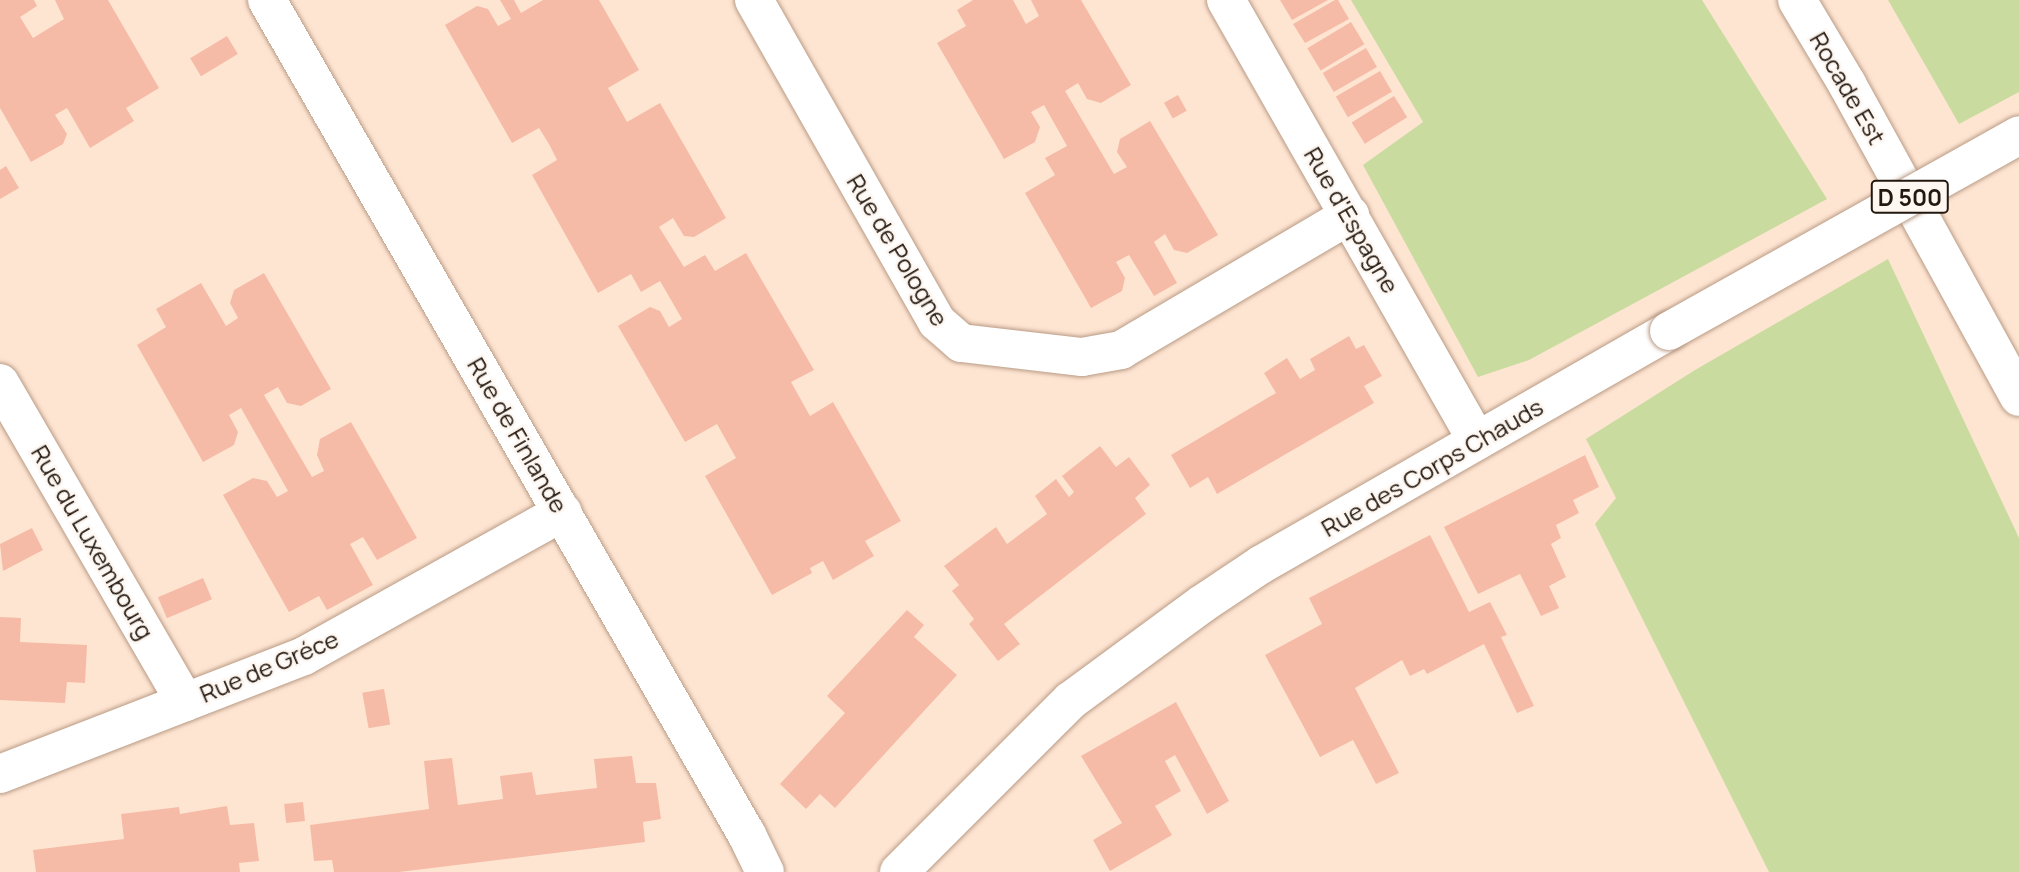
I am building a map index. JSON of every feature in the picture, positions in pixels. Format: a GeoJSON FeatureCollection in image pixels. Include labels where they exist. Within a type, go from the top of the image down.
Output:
{"type":"FeatureCollection","features":[{"type":"Feature","properties":{"kind":"main road","name":"Rue de Finlande"},"geometry":{"type":"LineString","coordinates":[[267,0],[563,512],[747,835],[765,872]]}},
{"type":"Feature","properties":{"kind":"main road","name":"Rue de Pologne"},"geometry":{"type":"LineString","coordinates":[[754,0],[937,322],[961,343],[1082,357],[1121,350],[1350,215]]}},
{"type":"Feature","properties":{"kind":"main road","name":"Rue d'Espagne"},"geometry":{"type":"LineString","coordinates":[[1226,0],[1477,441]]}},
{"type":"Feature","properties":{"kind":"main road","name":"Rocade Est"},"geometry":{"type":"LineString","coordinates":[[1797,0],[1854,96],[2019,397]]}},
{"type":"Feature","properties":{"kind":"main road","name":"Rue des Corps Chauds"},"geometry":{"type":"LineString","coordinates":[[900,872],[1070,701],[1262,564],[2019,135]]}},
{"type":"Feature","properties":{"kind":"main road","name":"Rue du Luxembourg"},"geometry":{"type":"LineString","coordinates":[[0,383],[185,702]]}},
{"type":"Feature","properties":{"kind":"main road","name":"Rue de Gréce"},"geometry":{"type":"LineString","coordinates":[[0,774],[304,656],[563,512]]}},
{"type":"Feature","properties":{"kind":"green space"},"geometry":{"type":"Polygon","coordinates":[[[1351,0],[1702,0],[1827,199],[1529,360],[1478,377],[1363,165],[1423,122],[1351,0]]]}},
{"type":"Feature","properties":{"kind":"green space"},"geometry":{"type":"Polygon","coordinates":[[[1888,0],[2019,0],[2019,92],[1959,124],[1888,0]]]}},
{"type":"Feature","properties":{"kind":"green space"},"geometry":{"type":"Polygon","coordinates":[[[1888,259],[2019,538],[2019,872],[1769,872],[1595,524],[1616,498],[1586,439],[1695,370],[1888,259]]]}},
{"type":"Feature","properties":{"kind":"building"},"geometry":{"type":"Polygon","coordinates":[[[0,0],[34,0],[37,6],[20,17],[33,38],[64,19],[55,0],[108,0],[159,88],[126,108],[134,121],[90,148],[67,108],[55,115],[67,134],[63,144],[31,162],[0,108],[0,0]]]}},
{"type":"Feature","properties":{"kind":"building"},"geometry":{"type":"Polygon","coordinates":[[[500,0],[514,0],[521,13],[543,0],[599,0],[639,70],[608,88],[627,122],[660,103],[726,218],[694,237],[684,236],[673,218],[659,227],[684,267],[705,255],[715,271],[746,253],[814,370],[791,382],[810,416],[833,402],[901,521],[865,541],[874,556],[833,580],[823,561],[810,568],[812,573],[772,595],[705,476],[736,458],[717,424],[685,442],[618,326],[650,307],[660,311],[669,327],[682,319],[660,281],[641,292],[631,274],[598,293],[532,175],[557,160],[549,144],[539,128],[512,143],[445,25],[477,6],[488,9],[498,26],[511,19],[500,0]]]}},
{"type":"Feature","properties":{"kind":"building"},"geometry":{"type":"Polygon","coordinates":[[[973,0],[1013,0],[1026,24],[1039,16],[1031,0],[1081,0],[1131,85],[1101,103],[1087,99],[1078,83],[1065,91],[1114,174],[1127,167],[1117,152],[1120,139],[1150,121],[1218,235],[1187,253],[1174,250],[1165,234],[1154,242],[1177,283],[1154,296],[1129,255],[1116,262],[1125,278],[1122,291],[1091,308],[1025,193],[1055,175],[1045,158],[1067,146],[1044,105],[1031,112],[1040,127],[1035,142],[1004,159],[937,43],[966,26],[957,10],[973,0]]]}},
{"type":"Feature","properties":{"kind":"building"},"geometry":{"type":"Polygon","coordinates":[[[1280,0],[1328,0],[1292,20],[1280,0]]]}},
{"type":"Feature","properties":{"kind":"building"},"geometry":{"type":"Polygon","coordinates":[[[1338,0],[1349,19],[1305,43],[1293,24],[1338,0]]]}},
{"type":"Feature","properties":{"kind":"building"},"geometry":{"type":"Polygon","coordinates":[[[1351,22],[1364,44],[1321,71],[1307,48],[1351,22]]]}},
{"type":"Feature","properties":{"kind":"building"},"geometry":{"type":"Polygon","coordinates":[[[227,36],[238,54],[201,76],[190,58],[227,36]]]}},
{"type":"Feature","properties":{"kind":"building"},"geometry":{"type":"Polygon","coordinates":[[[1366,48],[1377,67],[1334,92],[1323,73],[1366,48]]]}},
{"type":"Feature","properties":{"kind":"building"},"geometry":{"type":"Polygon","coordinates":[[[1380,71],[1392,92],[1348,117],[1336,96],[1380,71]]]}},
{"type":"Feature","properties":{"kind":"building"},"geometry":{"type":"Polygon","coordinates":[[[1178,95],[1187,111],[1173,119],[1164,103],[1178,95]]]}},
{"type":"Feature","properties":{"kind":"building"},"geometry":{"type":"Polygon","coordinates":[[[1394,96],[1407,117],[1365,144],[1352,122],[1394,96]]]}},
{"type":"Feature","properties":{"kind":"building"},"geometry":{"type":"Polygon","coordinates":[[[6,166],[19,188],[0,199],[0,170],[6,166]]]}},
{"type":"Feature","properties":{"kind":"building"},"geometry":{"type":"Polygon","coordinates":[[[264,273],[331,389],[301,406],[287,403],[278,387],[264,395],[312,477],[324,471],[317,455],[320,439],[351,422],[417,538],[377,560],[363,537],[350,544],[373,585],[327,610],[319,596],[289,612],[223,495],[253,478],[267,481],[277,497],[288,491],[241,408],[229,415],[238,432],[234,445],[203,462],[137,345],[166,327],[156,309],[201,283],[226,326],[238,318],[230,303],[234,290],[264,273]]]}},
{"type":"Feature","properties":{"kind":"building"},"geometry":{"type":"Polygon","coordinates":[[[1349,336],[1356,349],[1364,345],[1382,376],[1364,386],[1374,403],[1217,494],[1208,477],[1190,488],[1171,455],[1276,393],[1264,373],[1287,358],[1300,379],[1315,370],[1310,359],[1349,336]]]}},
{"type":"Feature","properties":{"kind":"building"},"geometry":{"type":"Polygon","coordinates":[[[1100,446],[1116,467],[1129,457],[1150,485],[1135,498],[1146,514],[1004,624],[1020,644],[998,661],[969,624],[974,619],[952,591],[959,585],[944,566],[996,527],[1007,544],[1047,514],[1035,496],[1056,479],[1069,497],[1074,492],[1062,476],[1100,446]]]}},
{"type":"Feature","properties":{"kind":"building"},"geometry":{"type":"Polygon","coordinates":[[[1585,455],[1599,487],[1573,500],[1579,513],[1556,525],[1561,538],[1551,544],[1566,577],[1549,586],[1559,608],[1541,616],[1520,574],[1478,594],[1444,527],[1585,455]]]}},
{"type":"Feature","properties":{"kind":"building"},"geometry":{"type":"Polygon","coordinates":[[[32,528],[43,550],[3,571],[0,544],[32,528]]]}},
{"type":"Feature","properties":{"kind":"building"},"geometry":{"type":"Polygon","coordinates":[[[1430,535],[1469,612],[1490,602],[1507,635],[1501,637],[1534,706],[1517,713],[1484,644],[1427,674],[1424,669],[1410,676],[1402,660],[1355,688],[1399,773],[1376,784],[1353,740],[1320,757],[1265,655],[1322,624],[1309,598],[1430,535]]]}},
{"type":"Feature","properties":{"kind":"building"},"geometry":{"type":"Polygon","coordinates":[[[203,578],[212,599],[167,618],[158,597],[203,578]]]}},
{"type":"Feature","properties":{"kind":"building"},"geometry":{"type":"Polygon","coordinates":[[[907,610],[924,625],[914,637],[957,675],[835,808],[820,794],[806,809],[780,784],[845,713],[827,696],[907,610]]]}},
{"type":"Feature","properties":{"kind":"building"},"geometry":{"type":"Polygon","coordinates":[[[0,617],[21,618],[20,642],[87,645],[85,683],[67,682],[65,703],[0,700],[0,617]]]}},
{"type":"Feature","properties":{"kind":"building"},"geometry":{"type":"Polygon","coordinates":[[[384,689],[390,724],[369,728],[362,693],[384,689]]]}},
{"type":"Feature","properties":{"kind":"building"},"geometry":{"type":"Polygon","coordinates":[[[1176,702],[1229,801],[1207,814],[1175,755],[1165,761],[1181,791],[1155,806],[1172,835],[1110,871],[1093,840],[1122,823],[1081,756],[1176,702]]]}},
{"type":"Feature","properties":{"kind":"building"},"geometry":{"type":"Polygon","coordinates":[[[632,756],[636,783],[656,783],[661,819],[643,822],[645,842],[399,872],[334,872],[332,860],[314,861],[310,825],[429,809],[424,761],[452,758],[458,805],[503,799],[500,776],[532,772],[536,795],[597,788],[594,759],[632,756]]]}},
{"type":"Feature","properties":{"kind":"building"},"geometry":{"type":"Polygon","coordinates":[[[303,802],[305,821],[286,823],[284,804],[303,802]]]}},
{"type":"Feature","properties":{"kind":"building"},"geometry":{"type":"Polygon","coordinates":[[[227,806],[230,825],[254,823],[259,861],[239,863],[240,872],[36,872],[33,850],[124,839],[121,814],[179,807],[180,814],[227,806]]]}}]}
